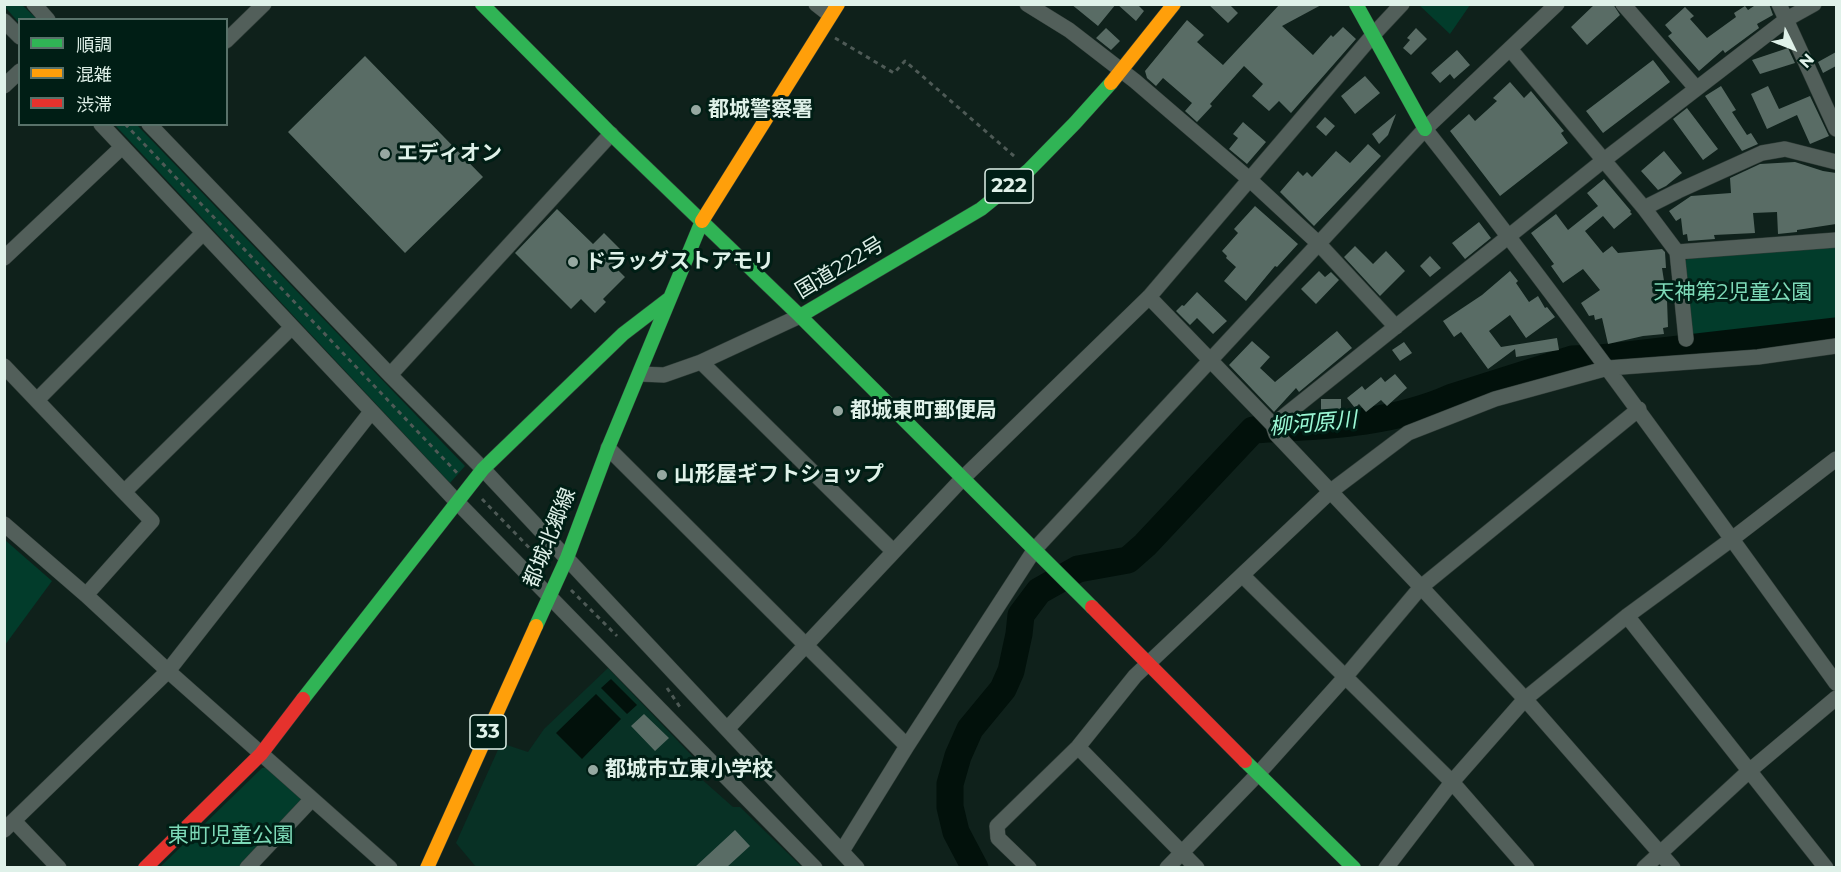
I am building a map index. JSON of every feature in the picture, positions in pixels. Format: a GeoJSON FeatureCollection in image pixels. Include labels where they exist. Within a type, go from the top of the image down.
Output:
{"type":"FeatureCollection","features":[{"type":"Feature","properties":{"kind":"main road","name":"国道222号"},"geometry":{"type":"LineString","coordinates":[[482,4],[611,134],[800,316],[981,209],[1029,170],[1122,71],[1174,4]]}},
{"type":"Feature","properties":{"kind":"main road"},"geometry":{"type":"LineString","coordinates":[[1356,4],[1425,129]]}},
{"type":"Feature","properties":{"kind":"main road","name":"都城北郷線"},"geometry":{"type":"LineString","coordinates":[[427,867],[567,558],[608,447],[702,221],[834,10]]}},
{"type":"Feature","properties":{"kind":"main road"},"geometry":{"type":"LineString","coordinates":[[144,867],[261,754],[483,469],[623,334],[669,298]]}},
{"type":"Feature","properties":{"kind":"main road"},"geometry":{"type":"LineString","coordinates":[[800,316],[1354,867]]}},
{"type":"Feature","properties":{"kind":"street"},"geometry":{"type":"LineString","coordinates":[[34,4],[46,18]]}},
{"type":"Feature","properties":{"kind":"street"},"geometry":{"type":"LineString","coordinates":[[228,39],[264,4]]}},
{"type":"Feature","properties":{"kind":"street"},"geometry":{"type":"LineString","coordinates":[[816,4],[834,10]]}},
{"type":"Feature","properties":{"kind":"street"},"geometry":{"type":"LineString","coordinates":[[1027,4],[1069,30],[1122,71],[1249,179],[1318,243],[1396,327]]}},
{"type":"Feature","properties":{"kind":"street"},"geometry":{"type":"LineString","coordinates":[[728,728],[963,478],[1149,297],[1373,34],[1402,4]]}},
{"type":"Feature","properties":{"kind":"street"},"geometry":{"type":"LineString","coordinates":[[842,851],[1035,549],[1425,129],[1557,4]]}},
{"type":"Feature","properties":{"kind":"street"},"geometry":{"type":"LineString","coordinates":[[1623,4],[1696,88]]}},
{"type":"Feature","properties":{"kind":"street"},"geometry":{"type":"LineString","coordinates":[[1779,4],[1836,129]]}},
{"type":"Feature","properties":{"kind":"street"},"geometry":{"type":"LineString","coordinates":[[1274,430],[1396,327],[1604,160],[1787,19],[1814,4]]}},
{"type":"Feature","properties":{"kind":"street"},"geometry":{"type":"LineString","coordinates":[[4,21],[18,35]]}},
{"type":"Feature","properties":{"kind":"street"},"geometry":{"type":"LineString","coordinates":[[1510,49],[1644,208],[1677,252],[1686,339]]}},
{"type":"Feature","properties":{"kind":"street"},"geometry":{"type":"LineString","coordinates":[[4,86],[18,73]]}},
{"type":"Feature","properties":{"kind":"street"},"geometry":{"type":"LineString","coordinates":[[103,126],[370,412],[815,867]]}},
{"type":"Feature","properties":{"kind":"street"},"geometry":{"type":"LineString","coordinates":[[151,126],[483,469],[857,867]]}},
{"type":"Feature","properties":{"kind":"street"},"geometry":{"type":"LineString","coordinates":[[1425,129],[1593,346],[1836,683]]}},
{"type":"Feature","properties":{"kind":"street"},"geometry":{"type":"LineString","coordinates":[[390,375],[611,134]]}},
{"type":"Feature","properties":{"kind":"street"},"geometry":{"type":"LineString","coordinates":[[4,258],[123,147]]}},
{"type":"Feature","properties":{"kind":"street"},"geometry":{"type":"LineString","coordinates":[[1644,208],[1762,153],[1785,149],[1836,162]]}},
{"type":"Feature","properties":{"kind":"street"},"geometry":{"type":"LineString","coordinates":[[37,400],[202,234]]}},
{"type":"Feature","properties":{"kind":"street"},"geometry":{"type":"LineString","coordinates":[[1677,252],[1836,240]]}},
{"type":"Feature","properties":{"kind":"street"},"geometry":{"type":"LineString","coordinates":[[1149,297],[1525,699],[1674,867]]}},
{"type":"Feature","properties":{"kind":"street"},"geometry":{"type":"LineString","coordinates":[[640,374],[664,375],[701,362],[800,316]]}},
{"type":"Feature","properties":{"kind":"street"},"geometry":{"type":"LineString","coordinates":[[124,492],[291,328]]}},
{"type":"Feature","properties":{"kind":"street"},"geometry":{"type":"LineString","coordinates":[[1029,867],[998,838],[997,826],[1078,747],[1135,676],[1331,491],[1408,433],[1495,399],[1608,368],[1758,357],[1836,346]]}},
{"type":"Feature","properties":{"kind":"street"},"geometry":{"type":"LineString","coordinates":[[701,362],[893,551]]}},
{"type":"Feature","properties":{"kind":"street"},"geometry":{"type":"LineString","coordinates":[[4,366],[152,521],[86,595]]}},
{"type":"Feature","properties":{"kind":"street"},"geometry":{"type":"LineString","coordinates":[[1167,867],[1258,774],[1346,676],[1421,587],[1639,409]]}},
{"type":"Feature","properties":{"kind":"street"},"geometry":{"type":"LineString","coordinates":[[59,867],[9,825],[168,671],[370,412]]}},
{"type":"Feature","properties":{"kind":"street"},"geometry":{"type":"LineString","coordinates":[[608,447],[907,746]]}},
{"type":"Feature","properties":{"kind":"street"},"geometry":{"type":"LineString","coordinates":[[1386,867],[1452,782],[1525,699],[1626,616],[1732,539],[1836,459]]}},
{"type":"Feature","properties":{"kind":"street"},"geometry":{"type":"LineString","coordinates":[[4,524],[390,867]]}},
{"type":"Feature","properties":{"kind":"street"},"geometry":{"type":"LineString","coordinates":[[1242,575],[1452,782],[1527,867]]}},
{"type":"Feature","properties":{"kind":"street"},"geometry":{"type":"LineString","coordinates":[[1626,616],[1748,772],[1826,867]]}},
{"type":"Feature","properties":{"kind":"street"},"geometry":{"type":"LineString","coordinates":[[1644,867],[1748,772],[1836,698]]}},
{"type":"Feature","properties":{"kind":"street"},"geometry":{"type":"LineString","coordinates":[[1078,747],[1197,867]]}},
{"type":"Feature","properties":{"kind":"street"},"geometry":{"type":"LineString","coordinates":[[247,867],[312,799]]}},
{"type":"Feature","properties":{"kind":"path"},"geometry":{"type":"LineString","coordinates":[[821,29],[894,73],[905,61],[1029,170]]}},
{"type":"Feature","properties":{"kind":"path"},"geometry":{"type":"LineString","coordinates":[[127,126],[464,480]]}},
{"type":"Feature","properties":{"kind":"path"},"geometry":{"type":"LineString","coordinates":[[476,493],[548,567]]}},
{"type":"Feature","properties":{"kind":"shaded area","name":"都城市立東小学校"},"geometry":{"type":"Polygon","coordinates":[[[608,668],[699,763],[698,776],[733,807],[740,807],[802,867],[476,867],[456,843],[501,743],[528,752],[544,729],[608,668]]]}},
{"type":"Feature","properties":{"kind":"shaded area"},"geometry":{"type":"Polygon","coordinates":[[[611,679],[637,705],[627,714],[601,688],[611,679]]]}},
{"type":"Feature","properties":{"kind":"shaded area"},"geometry":{"type":"Polygon","coordinates":[[[596,694],[621,719],[582,759],[556,733],[596,694]]]}},
{"type":"Feature","properties":{"kind":"green space"},"geometry":{"type":"Polygon","coordinates":[[[5,4],[22,5],[36,18],[18,18],[18,22],[5,4]]]}},
{"type":"Feature","properties":{"kind":"green space"},"geometry":{"type":"Polygon","coordinates":[[[1419,5],[1470,5],[1450,34],[1419,5]]]}},
{"type":"Feature","properties":{"kind":"green space"},"geometry":{"type":"Polygon","coordinates":[[[116,126],[138,126],[465,466],[450,483],[116,126]]]}},
{"type":"Feature","properties":{"kind":"green space","name":"天神第2児童公園"},"geometry":{"type":"Polygon","coordinates":[[[1836,247],[1836,324],[1693,338],[1684,262],[1691,256],[1836,247]]]}},
{"type":"Feature","properties":{"kind":"green space"},"geometry":{"type":"Polygon","coordinates":[[[5,540],[52,581],[5,645],[5,540]]]}},
{"type":"Feature","properties":{"kind":"green space","name":"東町児童公園"},"geometry":{"type":"Polygon","coordinates":[[[267,767],[303,799],[240,867],[159,868],[262,768],[267,767]]]}},
{"type":"Feature","properties":{"kind":"building"},"geometry":{"type":"Polygon","coordinates":[[[1071,4],[1116,4],[1098,26],[1071,4]]]}},
{"type":"Feature","properties":{"kind":"building"},"geometry":{"type":"Polygon","coordinates":[[[1117,4],[1137,4],[1144,11],[1136,21],[1117,4]]]}},
{"type":"Feature","properties":{"kind":"building"},"geometry":{"type":"Polygon","coordinates":[[[1208,4],[1229,4],[1238,13],[1228,23],[1208,4]]]}},
{"type":"Feature","properties":{"kind":"building"},"geometry":{"type":"Polygon","coordinates":[[[1280,4],[1323,4],[1282,26],[1313,55],[1331,35],[1333,37],[1343,27],[1356,39],[1291,113],[1279,101],[1269,111],[1252,96],[1263,84],[1244,66],[1197,122],[1185,111],[1192,103],[1163,78],[1156,86],[1147,78],[1145,71],[1187,20],[1204,35],[1197,42],[1223,65],[1280,4]]]}},
{"type":"Feature","properties":{"kind":"building"},"geometry":{"type":"Polygon","coordinates":[[[1595,4],[1613,4],[1620,15],[1587,45],[1571,27],[1595,4]]]}},
{"type":"Feature","properties":{"kind":"building"},"geometry":{"type":"Polygon","coordinates":[[[1757,4],[1769,4],[1773,15],[1757,24],[1759,28],[1725,53],[1723,50],[1699,71],[1668,36],[1672,33],[1665,25],[1685,7],[1694,16],[1690,19],[1707,38],[1736,17],[1734,13],[1745,6],[1748,10],[1757,4]]]}},
{"type":"Feature","properties":{"kind":"building"},"geometry":{"type":"Polygon","coordinates":[[[1106,28],[1120,41],[1111,50],[1096,38],[1106,28]]]}},
{"type":"Feature","properties":{"kind":"building"},"geometry":{"type":"Polygon","coordinates":[[[1416,28],[1427,39],[1411,55],[1403,48],[1410,40],[1407,38],[1416,28]]]}},
{"type":"Feature","properties":{"kind":"building"},"geometry":{"type":"Polygon","coordinates":[[[1788,48],[1795,63],[1760,74],[1752,60],[1788,48]]]}},
{"type":"Feature","properties":{"kind":"building"},"geometry":{"type":"Polygon","coordinates":[[[1457,50],[1470,65],[1454,79],[1450,74],[1440,83],[1431,73],[1457,50]]]}},
{"type":"Feature","properties":{"kind":"building"},"geometry":{"type":"Polygon","coordinates":[[[1836,52],[1836,66],[1823,73],[1818,62],[1836,52]]]}},
{"type":"Feature","properties":{"kind":"building","name":"エディオン"},"geometry":{"type":"Polygon","coordinates":[[[365,56],[483,177],[405,253],[288,132],[365,56]]]}},
{"type":"Feature","properties":{"kind":"building"},"geometry":{"type":"Polygon","coordinates":[[[1653,60],[1670,82],[1603,133],[1586,111],[1653,60]]]}},
{"type":"Feature","properties":{"kind":"building"},"geometry":{"type":"Polygon","coordinates":[[[1365,76],[1380,93],[1355,114],[1341,96],[1365,76]]]}},
{"type":"Feature","properties":{"kind":"building"},"geometry":{"type":"Polygon","coordinates":[[[1510,82],[1524,98],[1531,91],[1564,131],[1561,133],[1568,143],[1500,196],[1450,131],[1469,114],[1475,121],[1497,101],[1493,98],[1510,82]]]}},
{"type":"Feature","properties":{"kind":"building"},"geometry":{"type":"Polygon","coordinates":[[[1721,86],[1736,110],[1732,112],[1747,135],[1751,133],[1758,144],[1742,151],[1705,96],[1721,86]]]}},
{"type":"Feature","properties":{"kind":"building"},"geometry":{"type":"Polygon","coordinates":[[[1768,86],[1779,109],[1810,96],[1829,136],[1810,144],[1797,115],[1767,129],[1751,94],[1768,86]]]}},
{"type":"Feature","properties":{"kind":"building"},"geometry":{"type":"Polygon","coordinates":[[[1687,108],[1718,149],[1703,160],[1673,119],[1687,108]]]}},
{"type":"Feature","properties":{"kind":"building"},"geometry":{"type":"Polygon","coordinates":[[[1396,114],[1388,135],[1379,144],[1372,134],[1396,114]]]}},
{"type":"Feature","properties":{"kind":"building"},"geometry":{"type":"Polygon","coordinates":[[[1325,117],[1335,126],[1326,136],[1316,127],[1325,117]]]}},
{"type":"Feature","properties":{"kind":"building"},"geometry":{"type":"Polygon","coordinates":[[[1243,122],[1266,142],[1247,164],[1229,149],[1238,138],[1233,134],[1243,122]]]}},
{"type":"Feature","properties":{"kind":"building"},"geometry":{"type":"Polygon","coordinates":[[[1368,144],[1381,156],[1314,226],[1280,192],[1298,171],[1303,176],[1307,172],[1312,177],[1336,151],[1350,163],[1368,144]]]}},
{"type":"Feature","properties":{"kind":"building"},"geometry":{"type":"Polygon","coordinates":[[[1664,151],[1682,173],[1658,190],[1641,171],[1664,151]]]}},
{"type":"Feature","properties":{"kind":"building"},"geometry":{"type":"Polygon","coordinates":[[[1795,162],[1836,173],[1836,224],[1778,234],[1777,212],[1753,213],[1755,233],[1714,235],[1715,239],[1688,241],[1687,234],[1683,235],[1681,218],[1676,221],[1669,211],[1691,196],[1731,193],[1730,178],[1760,164],[1795,162]]]}},
{"type":"Feature","properties":{"kind":"building"},"geometry":{"type":"Polygon","coordinates":[[[1604,179],[1632,214],[1614,229],[1603,216],[1585,231],[1603,253],[1612,246],[1618,253],[1662,249],[1665,252],[1666,268],[1662,268],[1668,327],[1663,328],[1664,334],[1608,344],[1602,318],[1595,320],[1594,315],[1589,316],[1581,303],[1600,290],[1583,269],[1563,283],[1551,266],[1554,264],[1531,233],[1556,214],[1568,230],[1598,206],[1587,193],[1604,179]]]}},
{"type":"Feature","properties":{"kind":"building"},"geometry":{"type":"Polygon","coordinates":[[[1255,206],[1298,244],[1277,267],[1275,266],[1246,301],[1224,281],[1236,267],[1222,251],[1238,233],[1234,229],[1255,206]]]}},
{"type":"Feature","properties":{"kind":"building","name":"ドラッグストアモリ"},"geometry":{"type":"Polygon","coordinates":[[[557,209],[593,244],[604,233],[627,256],[616,268],[625,277],[603,299],[606,302],[595,313],[581,299],[571,309],[515,253],[557,209]]]}},
{"type":"Feature","properties":{"kind":"building"},"geometry":{"type":"Polygon","coordinates":[[[1479,222],[1491,238],[1465,259],[1452,243],[1479,222]]]}},
{"type":"Feature","properties":{"kind":"building"},"geometry":{"type":"Polygon","coordinates":[[[1355,246],[1373,264],[1386,251],[1405,271],[1380,296],[1344,257],[1355,246]]]}},
{"type":"Feature","properties":{"kind":"building"},"geometry":{"type":"Polygon","coordinates":[[[1430,256],[1441,268],[1430,277],[1420,266],[1430,256]]]}},
{"type":"Feature","properties":{"kind":"building"},"geometry":{"type":"Polygon","coordinates":[[[1319,271],[1325,277],[1331,272],[1339,280],[1316,304],[1301,289],[1319,271]]]}},
{"type":"Feature","properties":{"kind":"building"},"geometry":{"type":"Polygon","coordinates":[[[1510,271],[1529,302],[1538,296],[1545,308],[1547,307],[1555,317],[1526,338],[1510,315],[1489,331],[1501,347],[1557,338],[1559,350],[1516,357],[1515,349],[1488,369],[1461,332],[1454,337],[1443,321],[1482,295],[1510,271]]]}},
{"type":"Feature","properties":{"kind":"building"},"geometry":{"type":"Polygon","coordinates":[[[1197,292],[1227,321],[1213,334],[1197,318],[1190,325],[1176,311],[1197,292]]]}},
{"type":"Feature","properties":{"kind":"building"},"geometry":{"type":"Polygon","coordinates":[[[1337,331],[1352,348],[1299,392],[1296,388],[1274,412],[1229,365],[1252,341],[1270,357],[1260,368],[1275,382],[1337,331]]]}},
{"type":"Feature","properties":{"kind":"building"},"geometry":{"type":"Polygon","coordinates":[[[1404,342],[1412,353],[1400,361],[1392,350],[1404,342]]]}},
{"type":"Feature","properties":{"kind":"building"},"geometry":{"type":"Polygon","coordinates":[[[1395,374],[1407,388],[1387,406],[1381,400],[1366,412],[1359,404],[1355,408],[1347,398],[1362,386],[1365,390],[1381,377],[1385,382],[1395,374]]]}},
{"type":"Feature","properties":{"kind":"building"},"geometry":{"type":"Polygon","coordinates":[[[1321,399],[1341,399],[1341,414],[1321,415],[1321,399]]]}},
{"type":"Feature","properties":{"kind":"building"},"geometry":{"type":"Polygon","coordinates":[[[644,714],[669,738],[655,751],[631,726],[644,714]]]}},
{"type":"Feature","properties":{"kind":"building"},"geometry":{"type":"Polygon","coordinates":[[[735,830],[750,846],[727,867],[695,867],[735,830]]]}},
{"type":"Feature","properties":{"kind":"waterway","name":"柳河原川"},"geometry":{"type":"LineString","coordinates":[[975,868],[956,832],[950,807],[950,784],[958,756],[970,729],[1003,689],[1011,671],[1021,615],[1039,591],[1078,569],[1128,560],[1145,545],[1253,430],[1379,419],[1428,406],[1572,359],[1601,358],[1836,331]]}},
{"type":"Feature","properties":{"kind":"traffic: fast"},"geometry":{"type":"LineString","coordinates":[[482,4],[611,134],[800,316],[981,209],[1029,170],[1111,83]]}},
{"type":"Feature","properties":{"kind":"traffic: fast"},"geometry":{"type":"LineString","coordinates":[[1356,4],[1425,129]]}},
{"type":"Feature","properties":{"kind":"traffic: fast"},"geometry":{"type":"LineString","coordinates":[[536,626],[567,558],[608,448],[702,221]]}},
{"type":"Feature","properties":{"kind":"traffic: fast"},"geometry":{"type":"LineString","coordinates":[[303,699],[483,469],[623,334],[670,298]]}},
{"type":"Feature","properties":{"kind":"traffic: fast"},"geometry":{"type":"LineString","coordinates":[[800,316],[1092,607]]}},
{"type":"Feature","properties":{"kind":"traffic: fast"},"geometry":{"type":"LineString","coordinates":[[1245,761],[1354,868]]}},
{"type":"Feature","properties":{"kind":"traffic: slow"},"geometry":{"type":"LineString","coordinates":[[702,221],[838,4]]}},
{"type":"Feature","properties":{"kind":"traffic: slow"},"geometry":{"type":"LineString","coordinates":[[1111,83],[1174,4]]}},
{"type":"Feature","properties":{"kind":"traffic: slow"},"geometry":{"type":"LineString","coordinates":[[427,868],[536,626]]}},
{"type":"Feature","properties":{"kind":"traffic: jam"},"geometry":{"type":"LineString","coordinates":[[1092,607],[1245,761]]}},
{"type":"Feature","properties":{"kind":"traffic: jam"},"geometry":{"type":"LineString","coordinates":[[145,868],[261,754],[303,699]]}},
{"type":"Feature","properties":{"kind":"place","name":"都城警察署"},"geometry":{"type":"Point","coordinates":[696,110]}},
{"type":"Feature","properties":{"kind":"place","name":"エディオン"},"geometry":{"type":"Point","coordinates":[385,154]}},
{"type":"Feature","properties":{"kind":"place","name":"ドラッグストアモリ"},"geometry":{"type":"Point","coordinates":[573,262]}},
{"type":"Feature","properties":{"kind":"place","name":"都城東町郵便局"},"geometry":{"type":"Point","coordinates":[838,411]}},
{"type":"Feature","properties":{"kind":"place","name":"山形屋ギフトショップ"},"geometry":{"type":"Point","coordinates":[662,475]}},
{"type":"Feature","properties":{"kind":"place","name":"都城市立東小学校"},"geometry":{"type":"Point","coordinates":[593,770]}}]}
